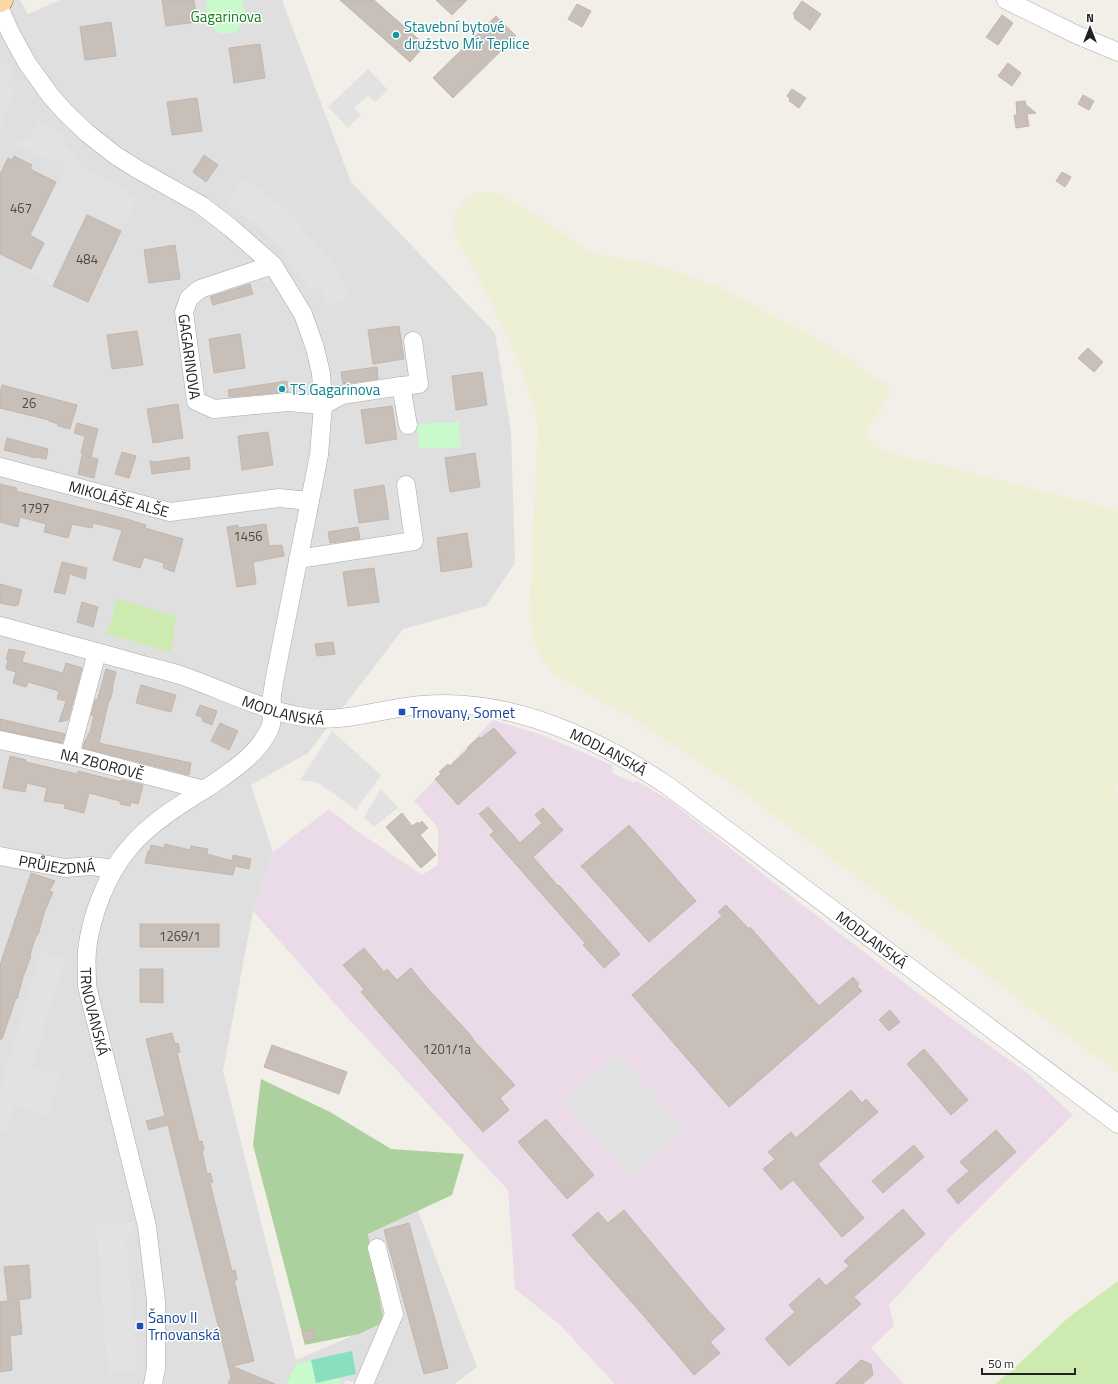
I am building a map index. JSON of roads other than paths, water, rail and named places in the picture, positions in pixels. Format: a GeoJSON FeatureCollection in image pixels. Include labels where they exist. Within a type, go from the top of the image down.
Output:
{"type":"FeatureCollection","features":[{"type":"Feature","properties":{"kind":"street"},"geometry":{"type":"LineString","coordinates":[[1006,0],[1075,34],[1118,52]]}},
{"type":"Feature","properties":{"kind":"street"},"geometry":{"type":"LineString","coordinates":[[0,9],[10,32],[27,63],[50,95],[65,112],[87,133],[115,155],[201,205],[231,228],[273,265],[303,314],[315,348],[321,373],[323,405],[319,455],[272,695],[273,709]]}},
{"type":"Feature","properties":{"kind":"street","name":"GAGARINOVA"},"geometry":{"type":"LineString","coordinates":[[273,265],[200,289],[189,298],[184,312],[196,402],[214,409],[288,402],[323,405]]}},
{"type":"Feature","properties":{"kind":"street"},"geometry":{"type":"LineString","coordinates":[[323,405],[342,395],[420,384],[413,341]]}},
{"type":"Feature","properties":{"kind":"street"},"geometry":{"type":"LineString","coordinates":[[401,386],[408,425]]}},
{"type":"Feature","properties":{"kind":"street","name":"MIKOLÁŠE ALŠE"},"geometry":{"type":"LineString","coordinates":[[0,467],[170,512],[279,498],[310,501]]}},
{"type":"Feature","properties":{"kind":"street"},"geometry":{"type":"LineString","coordinates":[[298,559],[414,541],[406,485]]}},
{"type":"Feature","properties":{"kind":"street","name":"MODLANSKÁ"},"geometry":{"type":"LineString","coordinates":[[0,626],[179,675],[289,714],[325,719],[423,705],[478,706],[492,708],[558,727],[600,746],[634,764],[668,786],[1118,1124]]}},
{"type":"Feature","properties":{"kind":"street"},"geometry":{"type":"LineString","coordinates":[[70,755],[97,652]]}},
{"type":"Feature","properties":{"kind":"street","name":"TRNOVANSKÁ"},"geometry":{"type":"LineString","coordinates":[[153,1384],[156,1368],[156,1301],[147,1226],[87,986],[87,950],[91,928],[97,908],[114,869],[129,847],[181,804],[232,771],[256,749],[270,727],[273,709]]}},
{"type":"Feature","properties":{"kind":"street","name":"NA ZBOROVĚ"},"geometry":{"type":"LineString","coordinates":[[0,740],[70,755],[204,790]]}},
{"type":"Feature","properties":{"kind":"street","name":"PRŮJEZDNÁ"},"geometry":{"type":"LineString","coordinates":[[0,856],[65,868],[91,866],[114,869]]}},
{"type":"Feature","properties":{"kind":"street"},"geometry":{"type":"LineString","coordinates":[[364,1384],[394,1314],[377,1248]]}},
{"type":"Feature","properties":{"kind":"place","name":"Stavební bytové družstvo Mír Teplice"},"geometry":{"type":"Point","coordinates":[396,35]}},
{"type":"Feature","properties":{"kind":"place","name":"TS Gagarinova"},"geometry":{"type":"Point","coordinates":[282,389]}},
{"type":"Feature","properties":{"kind":"place","name":"Trnovany, Somet"},"geometry":{"type":"Point","coordinates":[402,712]}},
{"type":"Feature","properties":{"kind":"place","name":"Šanov II Trnovanská"},"geometry":{"type":"Point","coordinates":[140,1326]}},
{"type":"Feature","properties":{"kind":"park label","name":"Gagarinova"},"geometry":{"type":"Point","coordinates":[226,16]}}]}
